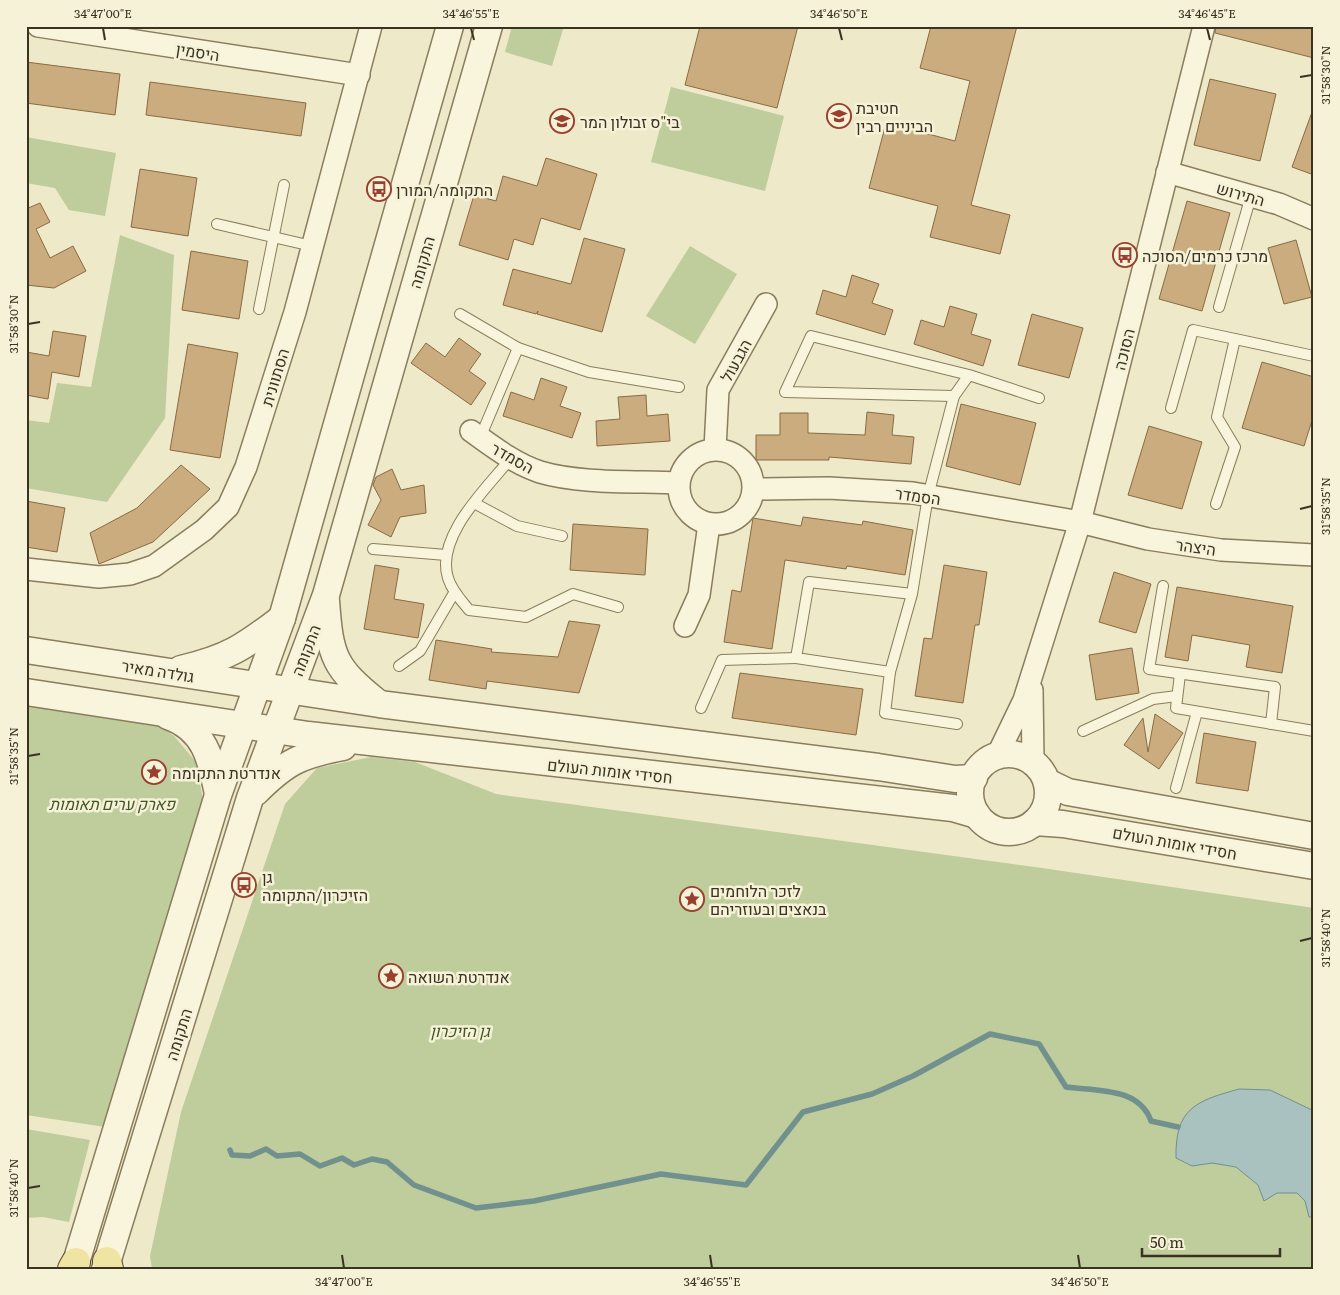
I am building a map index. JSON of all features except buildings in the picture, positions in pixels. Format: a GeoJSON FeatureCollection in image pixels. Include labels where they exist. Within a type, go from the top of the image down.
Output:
{"type":"FeatureCollection","features":[{"type":"Feature","properties":{"kind":"street","name":"היסמין"},"geometry":{"type":"LineString","coordinates":[[38,26],[359,75]]}},
{"type":"Feature","properties":{"kind":"street","name":"הסתוונית"},"geometry":{"type":"LineString","coordinates":[[26,568],[99,577],[130,574],[154,566],[204,530],[228,507],[246,468],[295,312],[371,26]]}},
{"type":"Feature","properties":{"kind":"street","name":"התקומה"},"geometry":{"type":"LineString","coordinates":[[74,1267],[218,795],[282,618],[450,26]]}},
{"type":"Feature","properties":{"kind":"street","name":"התקומה"},"geometry":{"type":"LineString","coordinates":[[107,1266],[250,798],[326,595],[489,26]]}},
{"type":"Feature","properties":{"kind":"street","name":"הסוכה"},"geometry":{"type":"LineString","coordinates":[[997,756],[1024,700],[1080,522],[1204,26]]}},
{"type":"Feature","properties":{"kind":"street","name":"התירוש"},"geometry":{"type":"LineString","coordinates":[[1168,172],[1279,204],[1314,219]]}},
{"type":"Feature","properties":{"kind":"street","name":"הגבעול"},"geometry":{"type":"LineString","coordinates":[[715,449],[718,390],[766,304]]}},
{"type":"Feature","properties":{"kind":"street","name":"הסמדר"},"geometry":{"type":"LineString","coordinates":[[475,434],[512,458],[540,472],[587,479],[678,483]]}},
{"type":"Feature","properties":{"kind":"street"},"geometry":{"type":"LineString","coordinates":[[715,449],[728,451],[739,457],[747,466],[752,477],[754,489],[751,502],[744,512],[734,520],[722,524],[709,524],[693,517],[686,510],[678,493],[678,483],[684,468],[695,456],[715,449]]}},
{"type":"Feature","properties":{"kind":"street","name":"הסמדר"},"geometry":{"type":"LineString","coordinates":[[754,489],[829,488],[913,493],[1080,522]]}},
{"type":"Feature","properties":{"kind":"street","name":"היצהר"},"geometry":{"type":"LineString","coordinates":[[1080,522],[1148,539],[1221,550],[1314,554]]}},
{"type":"Feature","properties":{"kind":"street"},"geometry":{"type":"LineString","coordinates":[[685,626],[700,594],[709,524]]}},
{"type":"Feature","properties":{"kind":"street"},"geometry":{"type":"LineString","coordinates":[[326,595],[329,636],[337,662],[350,680],[378,704]]}},
{"type":"Feature","properties":{"kind":"street"},"geometry":{"type":"LineString","coordinates":[[168,672],[215,661],[244,647],[282,618]]}},
{"type":"Feature","properties":{"kind":"street","name":"גולדה מאיר"},"geometry":{"type":"LineString","coordinates":[[26,650],[290,690]]}},
{"type":"Feature","properties":{"kind":"street","name":"הסוכה"},"geometry":{"type":"LineString","coordinates":[[1034,669],[1031,704],[1040,772]]}},
{"type":"Feature","properties":{"kind":"street"},"geometry":{"type":"LineString","coordinates":[[290,690],[378,704],[869,765],[955,779],[974,778]]}},
{"type":"Feature","properties":{"kind":"street"},"geometry":{"type":"LineString","coordinates":[[26,692],[244,724]]}},
{"type":"Feature","properties":{"kind":"street"},"geometry":{"type":"LineString","coordinates":[[151,710],[185,722],[201,740],[212,764],[218,795]]}},
{"type":"Feature","properties":{"kind":"street","name":"חסידי אומות העולם"},"geometry":{"type":"LineString","coordinates":[[244,724],[277,730],[477,755],[953,808],[977,816],[989,826],[1005,832],[1016,832],[1036,822],[1063,824],[1314,866]]}},
{"type":"Feature","properties":{"kind":"street"},"geometry":{"type":"LineString","coordinates":[[250,798],[278,770],[311,753],[375,741]]}},
{"type":"Feature","properties":{"kind":"street","name":"חסידי אומות העולם"},"geometry":{"type":"LineString","coordinates":[[997,756],[1010,754],[1022,756],[1040,772],[1068,792],[1314,836]]}},
{"type":"Feature","properties":{"kind":"street"},"geometry":{"type":"LineString","coordinates":[[977,816],[970,795],[974,778],[985,762],[997,756]]}},
{"type":"Feature","properties":{"kind":"street"},"geometry":{"type":"LineString","coordinates":[[1036,822],[1047,805],[1040,772]]}},
{"type":"Feature","properties":{"kind":"lane"},"geometry":{"type":"LineString","coordinates":[[259,309],[284,184]]}},
{"type":"Feature","properties":{"kind":"lane"},"geometry":{"type":"LineString","coordinates":[[1219,307],[1251,196]]}},
{"type":"Feature","properties":{"kind":"lane"},"geometry":{"type":"LineString","coordinates":[[217,224],[312,246]]}},
{"type":"Feature","properties":{"kind":"lane"},"geometry":{"type":"LineString","coordinates":[[460,314],[518,348],[589,372],[680,387]]}},
{"type":"Feature","properties":{"kind":"lane"},"geometry":{"type":"LineString","coordinates":[[1172,408],[1193,330],[1314,356]]}},
{"type":"Feature","properties":{"kind":"lane"},"geometry":{"type":"LineString","coordinates":[[954,396],[785,392],[810,336],[969,375],[1039,398]]}},
{"type":"Feature","properties":{"kind":"lane"},"geometry":{"type":"LineString","coordinates":[[1216,504],[1234,447],[1216,417],[1235,339]]}},
{"type":"Feature","properties":{"kind":"lane"},"geometry":{"type":"LineString","coordinates":[[475,434],[518,348]]}},
{"type":"Feature","properties":{"kind":"lane"},"geometry":{"type":"LineString","coordinates":[[957,724],[885,713],[890,672],[912,594],[928,496],[954,396],[969,375]]}},
{"type":"Feature","properties":{"kind":"lane"},"geometry":{"type":"LineString","coordinates":[[512,458],[474,503],[453,533],[446,555],[448,577],[454,593],[469,610],[490,614],[526,616],[573,594],[618,607]]}},
{"type":"Feature","properties":{"kind":"lane"},"geometry":{"type":"LineString","coordinates":[[474,503],[517,526],[562,536]]}},
{"type":"Feature","properties":{"kind":"lane"},"geometry":{"type":"LineString","coordinates":[[373,550],[446,555]]}},
{"type":"Feature","properties":{"kind":"lane"},"geometry":{"type":"LineString","coordinates":[[796,658],[809,582],[912,594]]}},
{"type":"Feature","properties":{"kind":"lane"},"geometry":{"type":"LineString","coordinates":[[1163,586],[1149,669],[1275,687],[1271,724]]}},
{"type":"Feature","properties":{"kind":"lane"},"geometry":{"type":"LineString","coordinates":[[399,666],[420,651],[454,593]]}},
{"type":"Feature","properties":{"kind":"lane"},"geometry":{"type":"LineString","coordinates":[[701,708],[722,660],[796,658],[890,672]]}},
{"type":"Feature","properties":{"kind":"lane"},"geometry":{"type":"LineString","coordinates":[[1180,674],[1176,708],[1314,731]]}},
{"type":"Feature","properties":{"kind":"lane"},"geometry":{"type":"LineString","coordinates":[[1083,730],[1153,700],[1177,696]]}},
{"type":"Feature","properties":{"kind":"lane"},"geometry":{"type":"LineString","coordinates":[[1176,788],[1198,712]]}},
{"type":"Feature","properties":{"kind":"green space"},"geometry":{"type":"Polygon","coordinates":[[[512,26],[564,26],[552,66],[505,52],[512,26]]]}},
{"type":"Feature","properties":{"kind":"green space"},"geometry":{"type":"Polygon","coordinates":[[[671,87],[784,116],[765,191],[651,162],[671,87]]]}},
{"type":"Feature","properties":{"kind":"green space"},"geometry":{"type":"Polygon","coordinates":[[[26,137],[116,153],[105,216],[69,210],[55,188],[26,183],[26,137]]]}},
{"type":"Feature","properties":{"kind":"green space"},"geometry":{"type":"Polygon","coordinates":[[[120,235],[174,255],[165,418],[107,502],[26,488],[26,420],[49,423],[57,383],[91,387],[120,235]]]}},
{"type":"Feature","properties":{"kind":"green space"},"geometry":{"type":"Polygon","coordinates":[[[690,246],[737,274],[695,344],[646,316],[690,246]]]}},
{"type":"Feature","properties":{"kind":"green space","name":"פארק ערים תאומות"},"geometry":{"type":"Polygon","coordinates":[[[26,702],[150,720],[174,736],[196,762],[203,800],[105,1127],[26,1115],[26,702]]]}},
{"type":"Feature","properties":{"kind":"green space","name":"גן הזיכרון"},"geometry":{"type":"Polygon","coordinates":[[[371,757],[415,762],[496,794],[1042,868],[1314,908],[1314,1269],[152,1269],[150,1256],[181,1112],[285,804],[317,768],[371,757]]]}},
{"type":"Feature","properties":{"kind":"green space"},"geometry":{"type":"Polygon","coordinates":[[[26,1129],[90,1140],[69,1222],[43,1217],[26,1218],[26,1129]]]}},
{"type":"Feature","properties":{"kind":"water"},"geometry":{"type":"Polygon","coordinates":[[[1239,1089],[1270,1090],[1314,1111],[1314,1217],[1309,1217],[1305,1201],[1297,1193],[1277,1193],[1264,1201],[1258,1185],[1236,1167],[1212,1163],[1192,1166],[1176,1158],[1179,1128],[1184,1117],[1191,1109],[1211,1098],[1239,1089]]]}},
{"type":"Feature","properties":{"kind":"waterway"},"geometry":{"type":"LineString","coordinates":[[230,1150],[232,1155],[250,1156],[266,1149],[277,1156],[300,1154],[320,1166],[342,1158],[354,1165],[372,1159],[387,1162],[414,1185],[476,1208],[534,1201],[661,1174],[746,1185],[803,1112],[872,1094],[913,1076],[990,1034],[1039,1044],[1066,1087],[1127,1096],[1145,1110],[1151,1121],[1178,1127]]}},
{"type":"Feature","properties":{"kind":"place","name":"חטיבת הביניים רבין"},"geometry":{"type":"Point","coordinates":[839,116]}},
{"type":"Feature","properties":{"kind":"place","name":"בי\"ס זבולון המר"},"geometry":{"type":"Point","coordinates":[562,121]}},
{"type":"Feature","properties":{"kind":"place","name":"התקומה/המורן"},"geometry":{"type":"Point","coordinates":[379,189]}},
{"type":"Feature","properties":{"kind":"place","name":"מרכז כרמים/הסוכה"},"geometry":{"type":"Point","coordinates":[1125,255]}},
{"type":"Feature","properties":{"kind":"place","name":"אנדרטת התקומה"},"geometry":{"type":"Point","coordinates":[154,772]}},
{"type":"Feature","properties":{"kind":"place","name":"גן הזיכרון/התקומה"},"geometry":{"type":"Point","coordinates":[244,885]}},
{"type":"Feature","properties":{"kind":"place","name":"לזכר הלוחמים בנאצים ובעוזריהם"},"geometry":{"type":"Point","coordinates":[692,899]}},
{"type":"Feature","properties":{"kind":"place","name":"אנדרטת השואה"},"geometry":{"type":"Point","coordinates":[391,976]}}]}
